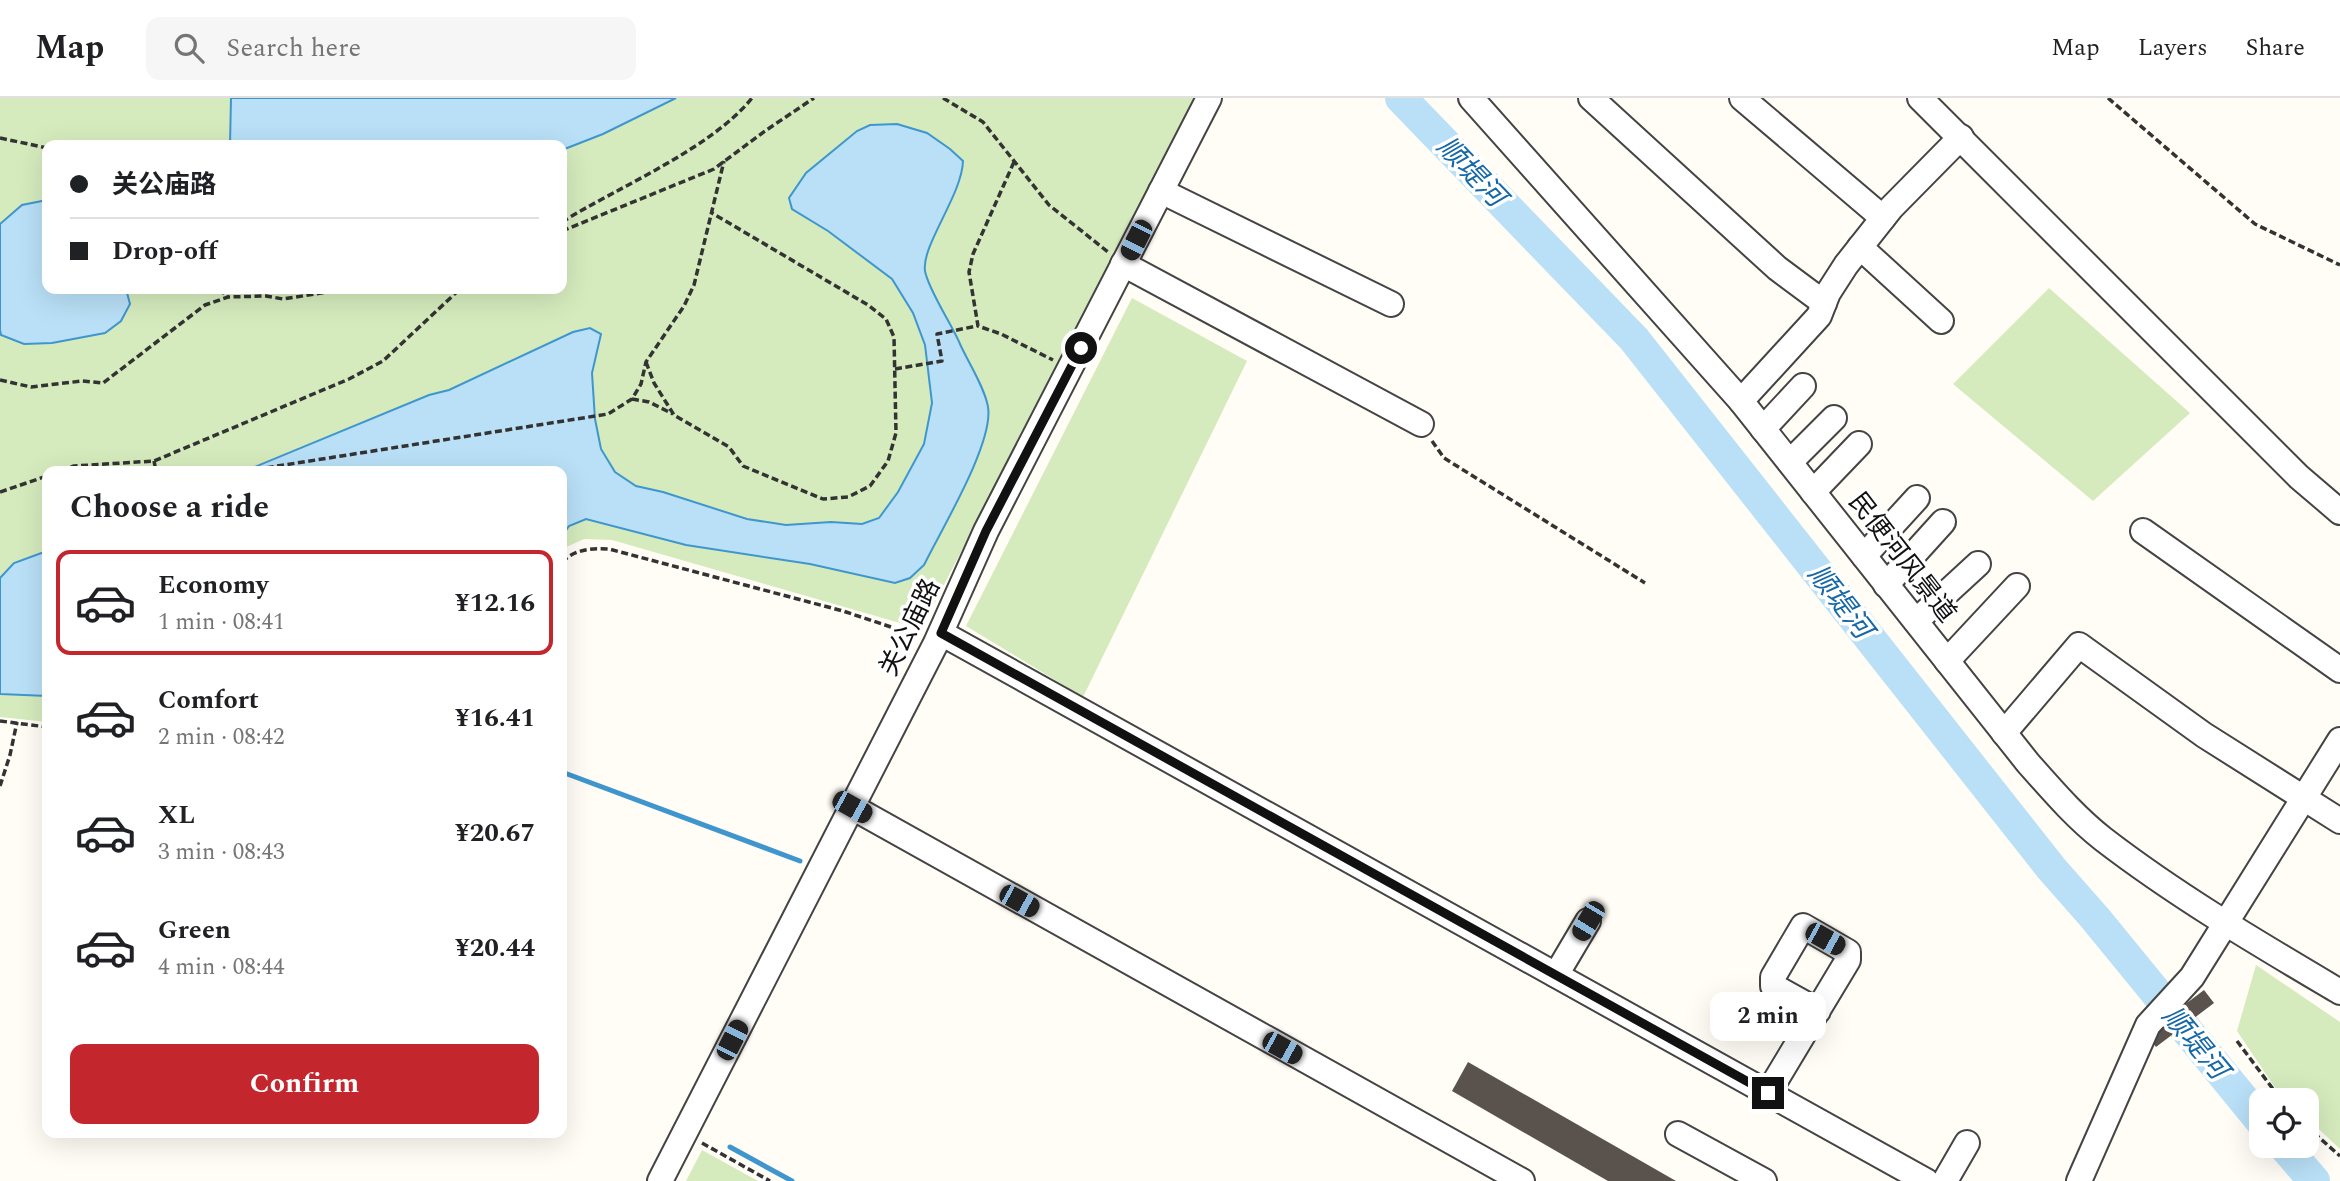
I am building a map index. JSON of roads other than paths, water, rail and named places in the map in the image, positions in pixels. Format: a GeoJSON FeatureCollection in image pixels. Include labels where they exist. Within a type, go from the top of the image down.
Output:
{"type":"FeatureCollection","features":[{"type":"Feature","properties":{"kind":"street","name":"关公庙路"},"geometry":{"type":"LineString","coordinates":[[660,1181],[938,638],[986,531],[1209,98]]}},
{"type":"Feature","properties":{"kind":"street"},"geometry":{"type":"LineString","coordinates":[[1591,98],[1777,268],[1824,303]]}},
{"type":"Feature","properties":{"kind":"street"},"geometry":{"type":"LineString","coordinates":[[1742,98],[1883,218]]}},
{"type":"Feature","properties":{"kind":"street"},"geometry":{"type":"LineString","coordinates":[[1920,98],[2299,477],[2340,512]]}},
{"type":"Feature","properties":{"kind":"street","name":"民便河风景道"},"geometry":{"type":"LineString","coordinates":[[1484,102],[1741,401],[2004,733],[2069,809],[2102,838],[2225,923],[2340,992]]}},
{"type":"Feature","properties":{"kind":"street"},"geometry":{"type":"LineString","coordinates":[[1741,401],[1819,316],[1828,293],[1883,218],[1961,137]]}},
{"type":"Feature","properties":{"kind":"street"},"geometry":{"type":"LineString","coordinates":[[1161,191],[1391,304]]}},
{"type":"Feature","properties":{"kind":"street"},"geometry":{"type":"LineString","coordinates":[[1860,247],[1941,321]]}},
{"type":"Feature","properties":{"kind":"street"},"geometry":{"type":"LineString","coordinates":[[1124,264],[1421,424]]}},
{"type":"Feature","properties":{"kind":"street"},"geometry":{"type":"LineString","coordinates":[[1763,429],[1803,386]]}},
{"type":"Feature","properties":{"kind":"street"},"geometry":{"type":"LineString","coordinates":[[1790,462],[1834,418]]}},
{"type":"Feature","properties":{"kind":"street"},"geometry":{"type":"LineString","coordinates":[[1813,492],[1858,444]]}},
{"type":"Feature","properties":{"kind":"street"},"geometry":{"type":"LineString","coordinates":[[1864,556],[1917,498]]}},
{"type":"Feature","properties":{"kind":"street"},"geometry":{"type":"LineString","coordinates":[[1886,585],[1943,522]]}},
{"type":"Feature","properties":{"kind":"street"},"geometry":{"type":"LineString","coordinates":[[2143,531],[2340,670]]}},
{"type":"Feature","properties":{"kind":"street"},"geometry":{"type":"LineString","coordinates":[[1916,621],[1978,564]]}},
{"type":"Feature","properties":{"kind":"street"},"geometry":{"type":"LineString","coordinates":[[1947,661],[2017,586]]}},
{"type":"Feature","properties":{"kind":"street"},"geometry":{"type":"LineString","coordinates":[[938,638],[1556,975],[1926,1181]]}},
{"type":"Feature","properties":{"kind":"street"},"geometry":{"type":"LineString","coordinates":[[2004,733],[2079,645],[2204,734],[2340,821]]}},
{"type":"Feature","properties":{"kind":"street"},"geometry":{"type":"LineString","coordinates":[[2079,1181],[2148,1025],[2192,977],[2340,740]]}},
{"type":"Feature","properties":{"kind":"street"},"geometry":{"type":"LineString","coordinates":[[852,807],[1522,1181]]}},
{"type":"Feature","properties":{"kind":"street"},"geometry":{"type":"LineString","coordinates":[[1556,975],[1588,921]]}},
{"type":"Feature","properties":{"kind":"street"},"geometry":{"type":"LineString","coordinates":[[1768,1093],[1818,1011]]}},
{"type":"Feature","properties":{"kind":"street"},"geometry":{"type":"LineString","coordinates":[[1678,1134],[1764,1181]]}},
{"type":"Feature","properties":{"kind":"street"},"geometry":{"type":"LineString","coordinates":[[1945,1181],[1967,1143]]}},
{"type":"Feature","properties":{"kind":"water"},"geometry":{"type":"Polygon","coordinates":[[[231,98],[676,98],[603,134],[567,148],[567,140],[230,140],[231,98]]]}},
{"type":"Feature","properties":{"kind":"water"},"geometry":{"type":"Polygon","coordinates":[[[897,124],[927,133],[963,161],[956,189],[929,248],[925,271],[935,297],[980,383],[988,407],[988,423],[983,442],[965,486],[924,565],[910,578],[895,583],[810,564],[686,545],[586,519],[567,529],[567,466],[257,466],[429,395],[449,390],[573,332],[590,328],[601,334],[592,373],[595,419],[601,449],[615,472],[636,486],[747,519],[786,525],[831,522],[862,524],[879,518],[898,492],[924,444],[932,403],[925,345],[913,313],[892,279],[828,231],[792,209],[789,198],[806,173],[857,131],[870,125],[897,124]]]}},
{"type":"Feature","properties":{"kind":"water"},"geometry":{"type":"Polygon","coordinates":[[[42,201],[42,294],[127,294],[130,304],[121,321],[105,333],[52,343],[24,344],[1,335],[0,224],[22,205],[42,201]]]}},
{"type":"Feature","properties":{"kind":"water"},"geometry":{"type":"Polygon","coordinates":[[[42,553],[42,696],[0,694],[0,578],[14,563],[42,553]]]}},
{"type":"Feature","properties":{"kind":"waterway","name":"顺堤河"},"geometry":{"type":"LineString","coordinates":[[1401,98],[1634,339],[2051,868],[2249,1106]]}},
{"type":"Feature","properties":{"kind":"waterway"},"geometry":{"type":"LineString","coordinates":[[567,774],[800,861]]}},
{"type":"Feature","properties":{"kind":"waterway"},"geometry":{"type":"LineString","coordinates":[[730,1147],[792,1181]]}},
{"type":"Feature","properties":{"kind":"waterway","name":"顺堤河"},"geometry":{"type":"LineString","coordinates":[[2294,1158],[2314,1181]]}}]}
